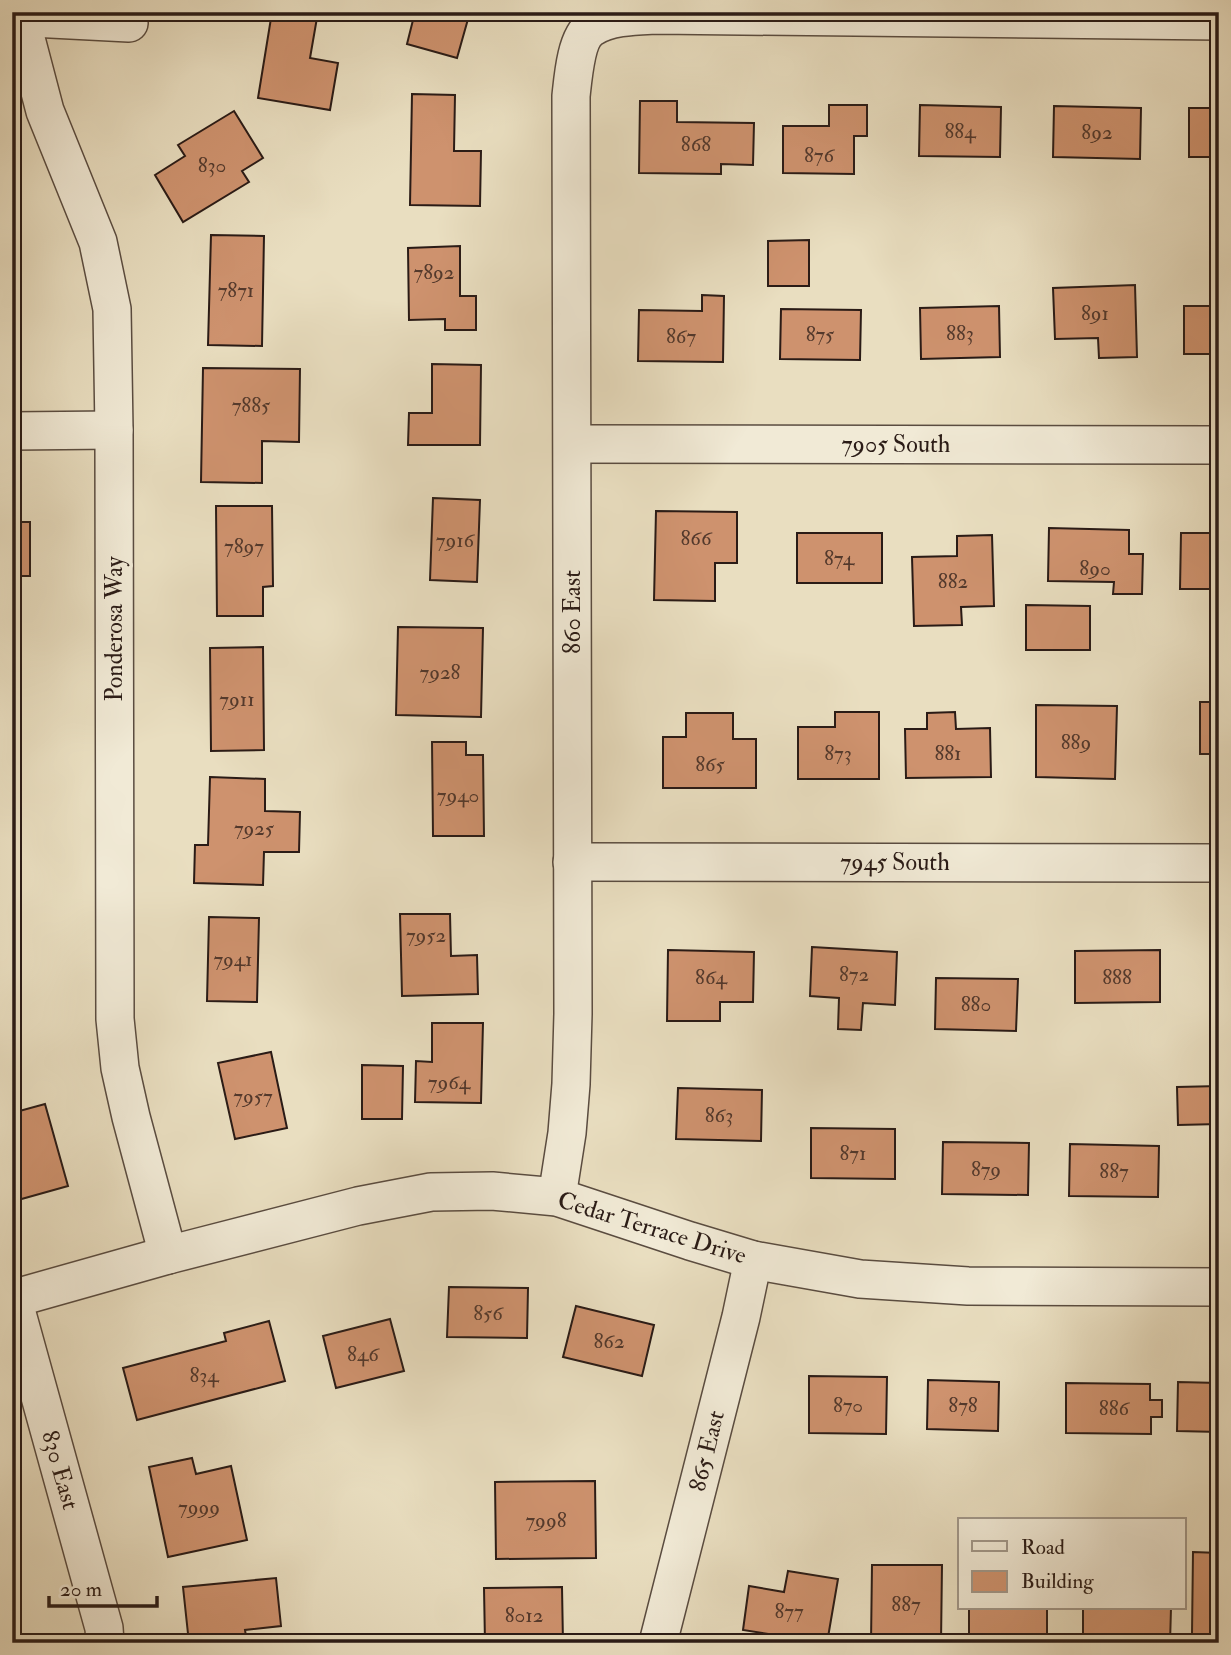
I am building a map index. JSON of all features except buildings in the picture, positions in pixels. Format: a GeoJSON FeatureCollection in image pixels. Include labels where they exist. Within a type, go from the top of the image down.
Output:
{"type":"FeatureCollection","features":[{"type":"Feature","properties":{"kind":"street","name":"860 East"},"geometry":{"type":"LineString","coordinates":[[557,1198],[567,1133],[573,1014],[571,96],[573,70],[579,48],[589,29],[610,20],[657,15],[1219,20]]}},
{"type":"Feature","properties":{"kind":"street"},"geometry":{"type":"LineString","coordinates":[[17,16],[129,23]]}},
{"type":"Feature","properties":{"kind":"street","name":"Ponderosa Way"},"geometry":{"type":"LineString","coordinates":[[17,16],[45,111],[99,242],[112,309],[115,1019],[120,1069],[168,1255]]}},
{"type":"Feature","properties":{"kind":"street"},"geometry":{"type":"LineString","coordinates":[[12,431],[114,430]]}},
{"type":"Feature","properties":{"kind":"street","name":"7905 South"},"geometry":{"type":"LineString","coordinates":[[573,444],[1219,445]]}},
{"type":"Feature","properties":{"kind":"street","name":"7945 South"},"geometry":{"type":"LineString","coordinates":[[572,862],[1219,863]]}},
{"type":"Feature","properties":{"kind":"street","name":"Cedar Terrace Drive"},"geometry":{"type":"LineString","coordinates":[[12,1299],[358,1206],[431,1192],[492,1191],[557,1198],[753,1259],[860,1279],[968,1286],[1219,1287]]}},
{"type":"Feature","properties":{"kind":"street","name":"865 East"},"geometry":{"type":"LineString","coordinates":[[659,1643],[741,1317],[753,1259]]}},
{"type":"Feature","properties":{"kind":"street","name":"830 East"},"geometry":{"type":"LineString","coordinates":[[12,1299],[104,1628],[105,1643]]}}]}
